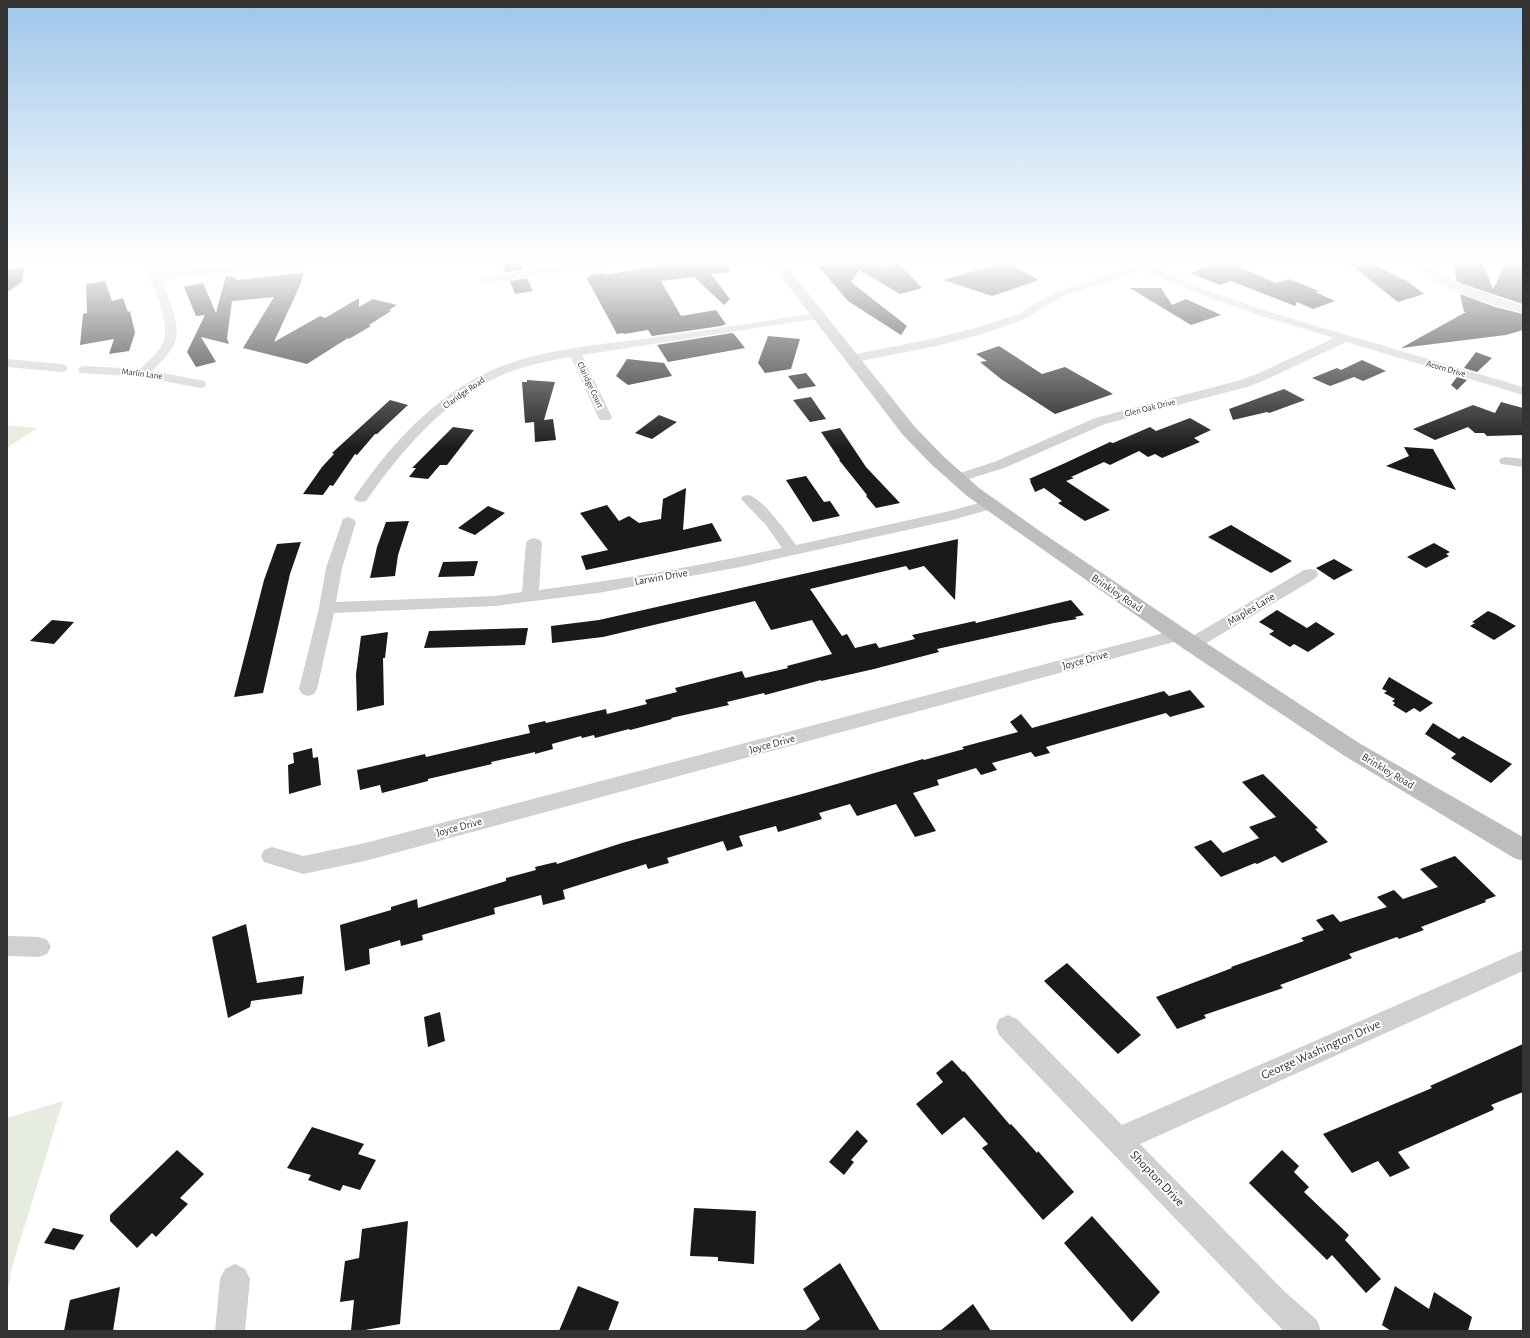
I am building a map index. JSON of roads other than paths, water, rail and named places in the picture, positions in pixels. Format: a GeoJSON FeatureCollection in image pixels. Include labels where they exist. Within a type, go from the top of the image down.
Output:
{"type":"FeatureCollection","features":[{"type":"Feature","properties":{"kind":"main road","name":"Brinkley Road"},"geometry":{"type":"LineString","coordinates":[[824,324],[909,432],[956,478],[990,505],[1185,640],[1351,749],[1523,850]]}},
{"type":"Feature","properties":{"kind":"street"},"geometry":{"type":"LineString","coordinates":[[143,373],[159,356],[170,337],[170,324]]}},
{"type":"Feature","properties":{"kind":"street","name":"Claridge Road"},"geometry":{"type":"LineString","coordinates":[[361,498],[394,453],[411,434],[434,414],[488,376],[503,370],[575,353],[762,324]]}},
{"type":"Feature","properties":{"kind":"street"},"geometry":{"type":"LineString","coordinates":[[851,359],[923,345],[979,331],[998,324]]}},
{"type":"Feature","properties":{"kind":"street","name":"Acorn Drive"},"geometry":{"type":"LineString","coordinates":[[1299,324],[1343,339],[1523,391]]}},
{"type":"Feature","properties":{"kind":"street","name":"Glen Oak Drive"},"geometry":{"type":"LineString","coordinates":[[956,478],[999,465],[1100,421],[1242,384],[1261,377],[1343,339]]}},
{"type":"Feature","properties":{"kind":"street","name":"Claridge Court"},"geometry":{"type":"LineString","coordinates":[[575,353],[605,417]]}},
{"type":"Feature","properties":{"kind":"street"},"geometry":{"type":"LineString","coordinates":[[7,363],[62,368]]}},
{"type":"Feature","properties":{"kind":"street","name":"Marlin Lane"},"geometry":{"type":"LineString","coordinates":[[84,370],[143,373],[200,384]]}},
{"type":"Feature","properties":{"kind":"street"},"geometry":{"type":"LineString","coordinates":[[1506,461],[1523,463]]}},
{"type":"Feature","properties":{"kind":"street"},"geometry":{"type":"LineString","coordinates":[[748,499],[771,522],[792,550]]}},
{"type":"Feature","properties":{"kind":"street","name":"Larwin Drive"},"geometry":{"type":"LineString","coordinates":[[327,608],[495,601],[640,581],[792,550],[952,515],[990,505]]}},
{"type":"Feature","properties":{"kind":"street"},"geometry":{"type":"LineString","coordinates":[[308,689],[327,608],[334,568],[348,522]]}},
{"type":"Feature","properties":{"kind":"street"},"geometry":{"type":"LineString","coordinates":[[530,597],[534,543]]}},
{"type":"Feature","properties":{"kind":"street","name":"Maples Lane"},"geometry":{"type":"LineString","coordinates":[[1185,640],[1310,574]]}},
{"type":"Feature","properties":{"kind":"street","name":"Joyce Drive"},"geometry":{"type":"LineString","coordinates":[[272,856],[303,865],[365,852],[1185,640]]}},
{"type":"Feature","properties":{"kind":"street"},"geometry":{"type":"LineString","coordinates":[[7,946],[39,946]]}},
{"type":"Feature","properties":{"kind":"street","name":"George Washington Drive"},"geometry":{"type":"LineString","coordinates":[[1119,1140],[1523,960]]}},
{"type":"Feature","properties":{"kind":"street","name":"Shopton Drive"},"geometry":{"type":"LineString","coordinates":[[1008,1027],[1275,1302],[1306,1331]]}},
{"type":"Feature","properties":{"kind":"street"},"geometry":{"type":"LineString","coordinates":[[230,1331],[235,1279]]}}]}
